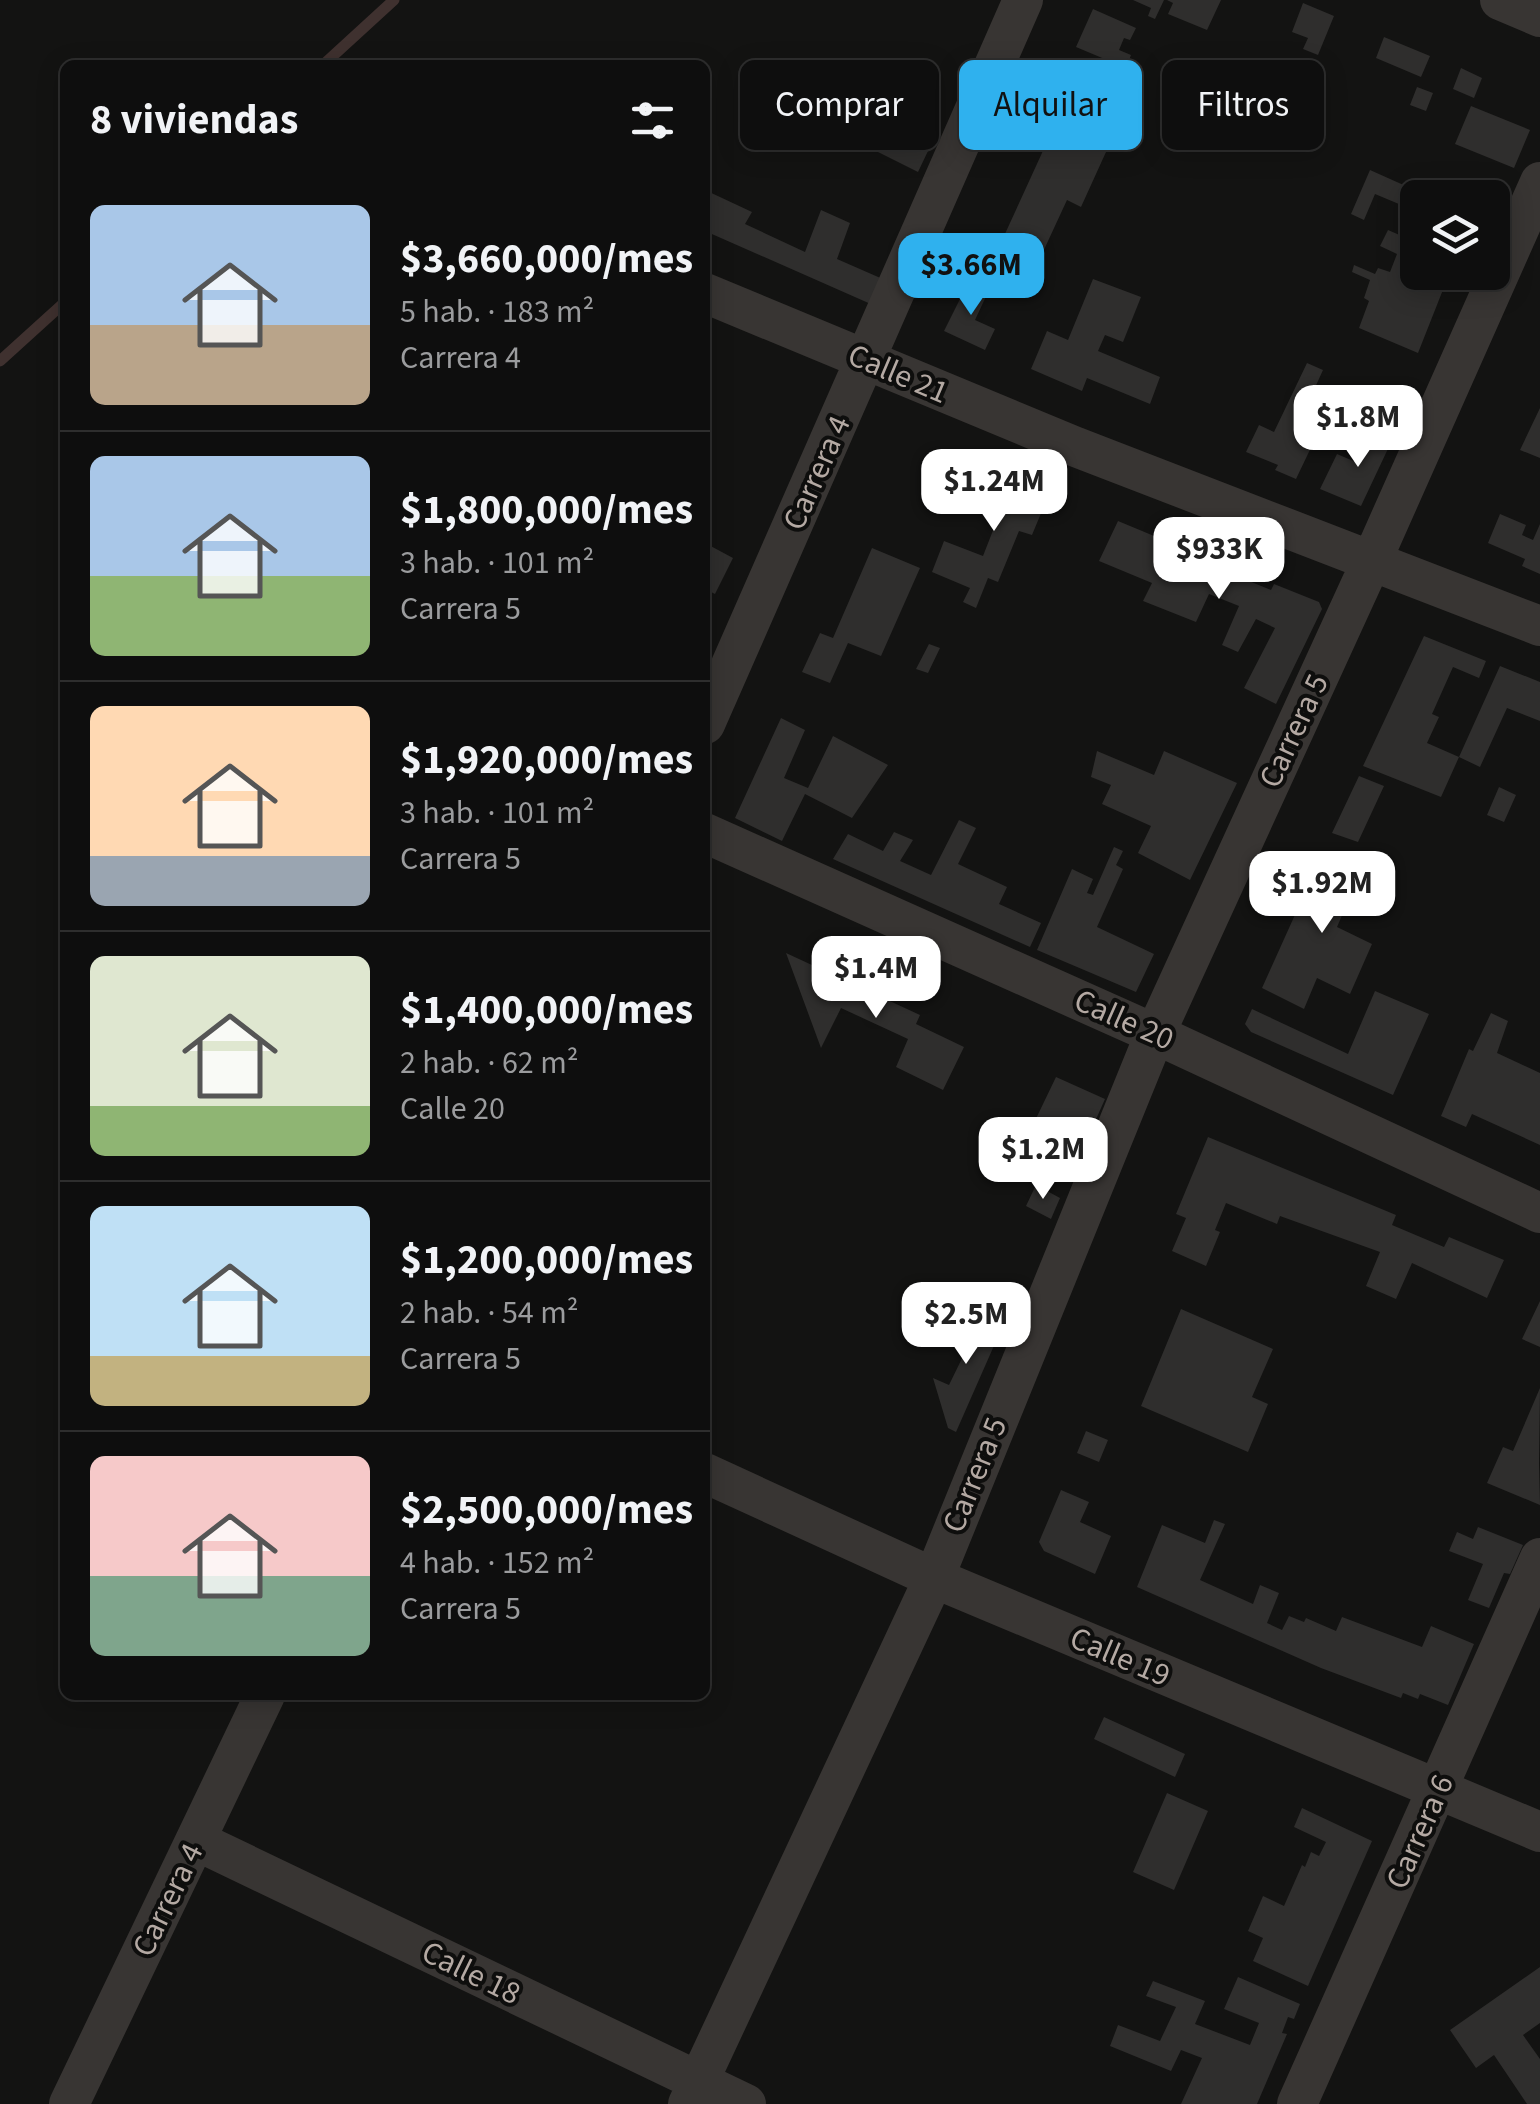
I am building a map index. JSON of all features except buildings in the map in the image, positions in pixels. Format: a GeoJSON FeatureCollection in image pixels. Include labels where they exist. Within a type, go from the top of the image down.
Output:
{"type":"FeatureCollection","features":[{"type":"Feature","properties":{"kind":"street","name":"Carrera 4"},"geometry":{"type":"LineString","coordinates":[[710,713],[1023,0]]}},
{"type":"Feature","properties":{"kind":"street"},"geometry":{"type":"LineString","coordinates":[[1500,0],[1540,18]]}},
{"type":"Feature","properties":{"kind":"street","name":"Carrera 5"},"geometry":{"type":"LineString","coordinates":[[692,2093],[934,1578],[1154,1034],[1540,182]]}},
{"type":"Feature","properties":{"kind":"street","name":"Calle 21"},"geometry":{"type":"LineString","coordinates":[[710,296],[1076,447],[1540,626]]}},
{"type":"Feature","properties":{"kind":"street","name":"Calle 20"},"geometry":{"type":"LineString","coordinates":[[710,835],[1154,1034],[1540,1213]]}},
{"type":"Feature","properties":{"kind":"street","name":"Calle 19"},"geometry":{"type":"LineString","coordinates":[[710,1474],[934,1578],[1540,1832]]}},
{"type":"Feature","properties":{"kind":"street","name":"Carrera 6"},"geometry":{"type":"LineString","coordinates":[[1297,2104],[1540,1558]]}},
{"type":"Feature","properties":{"kind":"street","name":"Carrera 4"},"geometry":{"type":"LineString","coordinates":[[69,2104],[263,1700]]}},
{"type":"Feature","properties":{"kind":"street","name":"Calle 18"},"geometry":{"type":"LineString","coordinates":[[196,1841],[692,2093],[746,2104]]}},
{"type":"Feature","properties":{"kind":"waterway"},"geometry":{"type":"LineString","coordinates":[[328,60],[394,0]]}},
{"type":"Feature","properties":{"kind":"waterway"},"geometry":{"type":"LineString","coordinates":[[0,361],[60,307]]}}]}
